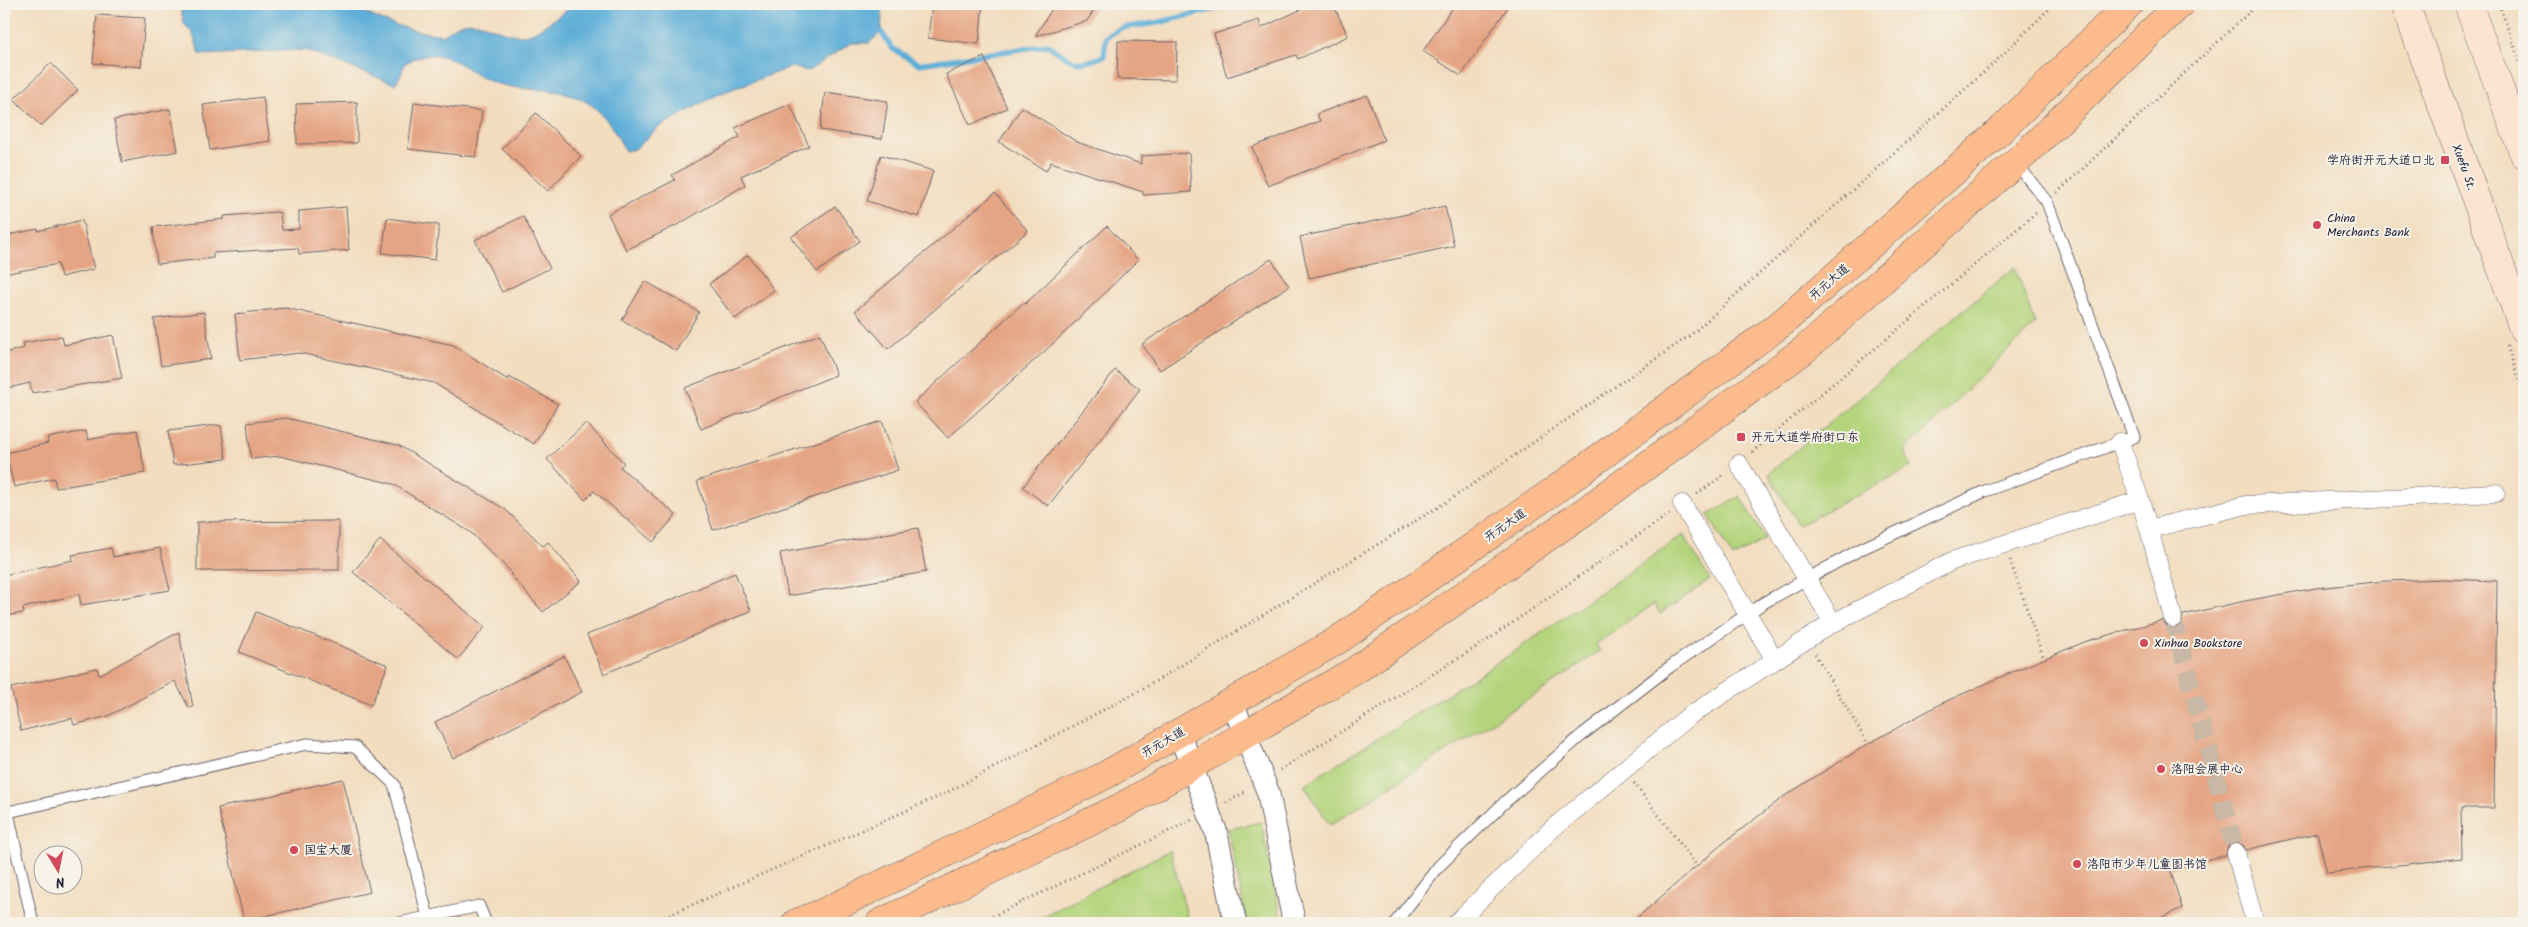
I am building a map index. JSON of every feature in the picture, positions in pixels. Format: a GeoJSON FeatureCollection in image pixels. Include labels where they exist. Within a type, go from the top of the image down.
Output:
{"type":"FeatureCollection","features":[{"type":"Feature","properties":{"kind":"main road","name":"开元大道"},"geometry":{"type":"LineString","coordinates":[[796,923],[822,913],[1104,776],[1338,640],[1565,483],[1782,323],[2002,129],[2129,4]]}},
{"type":"Feature","properties":{"kind":"main road"},"geometry":{"type":"LineString","coordinates":[[880,923],[1121,806],[1356,670],[1585,511],[1804,350],[2016,162],[2180,4]]}},
{"type":"Feature","properties":{"kind":"main road","name":"Xuefu St."},"geometry":{"type":"LineString","coordinates":[[2405,4],[2524,330]]}},
{"type":"Feature","properties":{"kind":"main road"},"geometry":{"type":"LineString","coordinates":[[2468,4],[2524,154]]}},
{"type":"Feature","properties":{"kind":"street"},"geometry":{"type":"LineString","coordinates":[[2120,442],[2149,529],[2173,618]]}},
{"type":"Feature","properties":{"kind":"street"},"geometry":{"type":"LineString","coordinates":[[1739,464],[1833,624]]}},
{"type":"Feature","properties":{"kind":"street"},"geometry":{"type":"LineString","coordinates":[[2149,529],[2246,505],[2496,493]]}},
{"type":"Feature","properties":{"kind":"street"},"geometry":{"type":"LineString","coordinates":[[1456,923],[1552,829],[1689,716],[1806,640],[1952,561],[2140,500]]}},
{"type":"Feature","properties":{"kind":"street"},"geometry":{"type":"LineString","coordinates":[[1682,504],[1775,660]]}},
{"type":"Feature","properties":{"kind":"street"},"geometry":{"type":"LineString","coordinates":[[1232,702],[1268,792],[1294,923]]}},
{"type":"Feature","properties":{"kind":"street"},"geometry":{"type":"LineString","coordinates":[[1179,732],[1216,832],[1235,923]]}},
{"type":"Feature","properties":{"kind":"street"},"geometry":{"type":"LineString","coordinates":[[2236,853],[2255,923]]}},
{"type":"Feature","properties":{"kind":"lane"},"geometry":{"type":"LineString","coordinates":[[1395,923],[1439,866],[1505,802],[1583,734],[1664,671],[1748,614],[1861,549],[1984,491],[2134,437],[2048,202],[2016,162]]}},
{"type":"Feature","properties":{"kind":"lane"},"geometry":{"type":"LineString","coordinates":[[33,923],[8,833],[8,812],[307,744],[354,747],[394,784],[428,917]]}},
{"type":"Feature","properties":{"kind":"lane"},"geometry":{"type":"LineString","coordinates":[[399,923],[479,906],[486,923]]}},
{"type":"Feature","properties":{"kind":"path"},"geometry":{"type":"LineString","coordinates":[[651,923],[942,795],[1144,689],[1448,501],[1692,334],[1984,72],[2054,4]]}},
{"type":"Feature","properties":{"kind":"path"},"geometry":{"type":"LineString","coordinates":[[978,923],[1209,812],[1264,780],[1489,638],[1739,464],[2048,202],[2258,4]]}},
{"type":"Feature","properties":{"kind":"path"},"geometry":{"type":"LineString","coordinates":[[2498,4],[2524,73]]}},
{"type":"Feature","properties":{"kind":"path"},"geometry":{"type":"LineString","coordinates":[[2004,544],[2044,659]]}},
{"type":"Feature","properties":{"kind":"path"},"geometry":{"type":"LineString","coordinates":[[1806,640],[1868,744]]}},
{"type":"Feature","properties":{"kind":"path"},"geometry":{"type":"LineString","coordinates":[[1624,770],[1697,866]]}},
{"type":"Feature","properties":{"kind":"green space"},"geometry":{"type":"Polygon","coordinates":[[[2015,267],[2035,324],[1905,450],[1911,467],[1799,525],[1768,474],[2015,267]]]}},
{"type":"Feature","properties":{"kind":"green space"},"geometry":{"type":"Polygon","coordinates":[[[1740,496],[1765,539],[1733,558],[1708,515],[1740,496]]]}},
{"type":"Feature","properties":{"kind":"green space"},"geometry":{"type":"Polygon","coordinates":[[[1683,535],[1710,580],[1660,614],[1654,604],[1596,644],[1600,651],[1543,690],[1330,825],[1304,785],[1508,656],[1683,535]]]}},
{"type":"Feature","properties":{"kind":"green space"},"geometry":{"type":"Polygon","coordinates":[[[1261,822],[1282,923],[1247,923],[1228,829],[1261,822]]]}},
{"type":"Feature","properties":{"kind":"green space"},"geometry":{"type":"Polygon","coordinates":[[[1170,850],[1189,923],[1030,923],[1170,850]]]}},
{"type":"Feature","properties":{"kind":"water"},"geometry":{"type":"Polygon","coordinates":[[[586,3],[632,3],[665,7],[679,4],[883,4],[881,32],[869,43],[851,43],[808,71],[791,67],[719,94],[659,127],[635,149],[625,151],[614,131],[600,112],[577,97],[554,91],[518,88],[495,83],[455,61],[438,55],[422,56],[404,64],[401,75],[395,84],[305,50],[200,55],[192,32],[184,24],[180,4],[354,4],[371,16],[383,21],[422,32],[444,35],[454,27],[464,23],[474,23],[483,24],[512,34],[523,35],[536,31],[565,11],[586,3]]]}},
{"type":"Feature","properties":{"kind":"building"},"geometry":{"type":"Polygon","coordinates":[[[932,4],[983,4],[979,44],[928,38],[932,4]]]}},
{"type":"Feature","properties":{"kind":"building"},"geometry":{"type":"Polygon","coordinates":[[[1055,4],[1098,4],[1087,21],[1035,36],[1055,4]]]}},
{"type":"Feature","properties":{"kind":"building"},"geometry":{"type":"Polygon","coordinates":[[[1313,4],[1333,4],[1348,36],[1298,59],[1296,55],[1227,77],[1214,34],[1259,20],[1261,28],[1313,4]]]}},
{"type":"Feature","properties":{"kind":"building"},"geometry":{"type":"Polygon","coordinates":[[[1455,4],[1510,4],[1461,76],[1423,51],[1455,4]]]}},
{"type":"Feature","properties":{"kind":"building"},"geometry":{"type":"Polygon","coordinates":[[[97,15],[145,18],[141,67],[93,63],[97,15]]]}},
{"type":"Feature","properties":{"kind":"building"},"geometry":{"type":"Polygon","coordinates":[[[1118,41],[1177,42],[1176,80],[1117,79],[1118,41]]]}},
{"type":"Feature","properties":{"kind":"building"},"geometry":{"type":"Polygon","coordinates":[[[984,57],[1007,108],[970,125],[946,74],[984,57]]]}},
{"type":"Feature","properties":{"kind":"building"},"geometry":{"type":"Polygon","coordinates":[[[51,63],[78,90],[41,126],[14,99],[51,63]]]}},
{"type":"Feature","properties":{"kind":"building"},"geometry":{"type":"Polygon","coordinates":[[[825,92],[888,101],[882,139],[820,130],[825,92]]]}},
{"type":"Feature","properties":{"kind":"building"},"geometry":{"type":"Polygon","coordinates":[[[1367,95],[1384,140],[1268,186],[1252,147],[1320,121],[1317,114],[1367,95]]]}},
{"type":"Feature","properties":{"kind":"building"},"geometry":{"type":"Polygon","coordinates":[[[263,97],[270,141],[210,150],[203,105],[263,97]]]}},
{"type":"Feature","properties":{"kind":"building"},"geometry":{"type":"Polygon","coordinates":[[[357,102],[357,143],[297,144],[296,104],[357,102]]]}},
{"type":"Feature","properties":{"kind":"building"},"geometry":{"type":"Polygon","coordinates":[[[414,102],[482,111],[476,157],[408,149],[414,102]]]}},
{"type":"Feature","properties":{"kind":"building"},"geometry":{"type":"Polygon","coordinates":[[[790,104],[809,146],[741,176],[745,185],[679,224],[626,250],[608,214],[675,180],[672,175],[740,137],[735,128],[790,104]]]}},
{"type":"Feature","properties":{"kind":"building"},"geometry":{"type":"Polygon","coordinates":[[[1022,107],[1077,142],[1141,164],[1141,156],[1189,153],[1191,192],[1143,195],[1143,192],[1051,162],[1046,171],[999,142],[1022,107]]]}},
{"type":"Feature","properties":{"kind":"building"},"geometry":{"type":"Polygon","coordinates":[[[170,109],[178,151],[122,162],[114,120],[170,109]]]}},
{"type":"Feature","properties":{"kind":"building"},"geometry":{"type":"Polygon","coordinates":[[[536,113],[581,156],[548,191],[502,149],[536,113]]]}},
{"type":"Feature","properties":{"kind":"building"},"geometry":{"type":"Polygon","coordinates":[[[881,155],[933,171],[919,217],[867,201],[881,155]]]}},
{"type":"Feature","properties":{"kind":"building"},"geometry":{"type":"Polygon","coordinates":[[[995,193],[1028,231],[888,349],[855,311],[995,193]]]}},
{"type":"Feature","properties":{"kind":"building"},"geometry":{"type":"Polygon","coordinates":[[[835,206],[860,241],[817,272],[791,237],[835,206]]]}},
{"type":"Feature","properties":{"kind":"building"},"geometry":{"type":"Polygon","coordinates":[[[1445,206],[1454,246],[1309,278],[1300,237],[1445,206]]]}},
{"type":"Feature","properties":{"kind":"building"},"geometry":{"type":"Polygon","coordinates":[[[346,207],[349,250],[299,254],[298,248],[213,253],[213,258],[157,264],[153,227],[224,219],[224,216],[277,212],[280,213],[282,230],[299,229],[299,211],[346,207]]]}},
{"type":"Feature","properties":{"kind":"building"},"geometry":{"type":"Polygon","coordinates":[[[523,216],[550,268],[502,292],[475,240],[523,216]]]}},
{"type":"Feature","properties":{"kind":"building"},"geometry":{"type":"Polygon","coordinates":[[[387,218],[439,225],[435,260],[382,253],[387,218]]]}},
{"type":"Feature","properties":{"kind":"building"},"geometry":{"type":"Polygon","coordinates":[[[82,220],[94,269],[61,277],[58,264],[8,273],[4,254],[4,236],[38,229],[38,231],[82,220]]]}},
{"type":"Feature","properties":{"kind":"building"},"geometry":{"type":"Polygon","coordinates":[[[1107,226],[1138,260],[1057,340],[948,438],[915,402],[1023,303],[1025,304],[1107,226]]]}},
{"type":"Feature","properties":{"kind":"building"},"geometry":{"type":"Polygon","coordinates":[[[748,255],[774,290],[735,319],[709,284],[748,255]]]}},
{"type":"Feature","properties":{"kind":"building"},"geometry":{"type":"Polygon","coordinates":[[[1271,259],[1289,286],[1160,370],[1142,344],[1271,259]]]}},
{"type":"Feature","properties":{"kind":"building"},"geometry":{"type":"Polygon","coordinates":[[[645,281],[699,312],[676,351],[622,320],[645,281]]]}},
{"type":"Feature","properties":{"kind":"building"},"geometry":{"type":"Polygon","coordinates":[[[285,308],[453,345],[508,380],[509,377],[558,404],[534,444],[434,383],[300,353],[240,360],[235,314],[285,308]]]}},
{"type":"Feature","properties":{"kind":"building"},"geometry":{"type":"Polygon","coordinates":[[[204,312],[211,359],[161,366],[154,319],[204,312]]]}},
{"type":"Feature","properties":{"kind":"building"},"geometry":{"type":"Polygon","coordinates":[[[820,334],[836,375],[701,429],[685,388],[820,334]]]}},
{"type":"Feature","properties":{"kind":"building"},"geometry":{"type":"Polygon","coordinates":[[[113,335],[122,378],[32,393],[30,383],[4,389],[4,353],[24,348],[23,343],[62,336],[64,345],[113,335]]]}},
{"type":"Feature","properties":{"kind":"building"},"geometry":{"type":"Polygon","coordinates":[[[1115,370],[1140,389],[1048,506],[1023,487],[1115,370]]]}},
{"type":"Feature","properties":{"kind":"building"},"geometry":{"type":"Polygon","coordinates":[[[286,418],[398,445],[506,510],[543,546],[548,542],[581,581],[543,612],[510,574],[512,573],[470,532],[393,484],[280,456],[251,459],[247,423],[286,418]]]}},
{"type":"Feature","properties":{"kind":"building"},"geometry":{"type":"Polygon","coordinates":[[[882,421],[898,470],[713,530],[697,481],[882,421]]]}},
{"type":"Feature","properties":{"kind":"building"},"geometry":{"type":"Polygon","coordinates":[[[586,423],[624,463],[620,467],[676,515],[653,542],[594,491],[585,500],[547,459],[586,423]]]}},
{"type":"Feature","properties":{"kind":"building"},"geometry":{"type":"Polygon","coordinates":[[[221,426],[226,459],[173,465],[168,431],[221,426]]]}},
{"type":"Feature","properties":{"kind":"building"},"geometry":{"type":"Polygon","coordinates":[[[137,430],[145,473],[56,488],[54,478],[14,487],[6,453],[48,443],[47,438],[86,431],[88,440],[137,430]]]}},
{"type":"Feature","properties":{"kind":"building"},"geometry":{"type":"Polygon","coordinates":[[[339,521],[339,570],[197,571],[197,522],[339,521]]]}},
{"type":"Feature","properties":{"kind":"building"},"geometry":{"type":"Polygon","coordinates":[[[918,528],[926,572],[788,596],[780,553],[918,528]]]}},
{"type":"Feature","properties":{"kind":"building"},"geometry":{"type":"Polygon","coordinates":[[[380,540],[485,627],[458,659],[353,572],[380,540]]]}},
{"type":"Feature","properties":{"kind":"building"},"geometry":{"type":"Polygon","coordinates":[[[111,548],[113,557],[160,548],[170,590],[81,605],[79,594],[23,608],[24,613],[4,616],[4,575],[73,560],[72,555],[111,548]]]}},
{"type":"Feature","properties":{"kind":"building"},"geometry":{"type":"Polygon","coordinates":[[[735,573],[751,611],[604,674],[587,635],[735,573]]]}},
{"type":"Feature","properties":{"kind":"building","name":"洛阳会展中心"},"geometry":{"type":"Polygon","coordinates":[[[2444,579],[2497,581],[2494,808],[2461,808],[2462,858],[2327,873],[2317,833],[2246,850],[2243,845],[2234,843],[2228,846],[2226,855],[2170,869],[2182,908],[2149,923],[1631,923],[1721,845],[1786,795],[1868,744],[1942,703],[2012,672],[2087,641],[2163,620],[2166,626],[2175,628],[2181,625],[2183,615],[2245,601],[2316,588],[2386,581],[2444,579]]]}},
{"type":"Feature","properties":{"kind":"building"},"geometry":{"type":"Polygon","coordinates":[[[256,612],[388,665],[371,705],[239,652],[256,612]]]}},
{"type":"Feature","properties":{"kind":"building"},"geometry":{"type":"Polygon","coordinates":[[[179,632],[193,707],[189,708],[175,681],[108,716],[74,725],[72,718],[21,731],[11,688],[97,668],[99,675],[179,632]]]}},
{"type":"Feature","properties":{"kind":"building"},"geometry":{"type":"Polygon","coordinates":[[[564,656],[582,692],[453,758],[435,722],[564,656]]]}},
{"type":"Feature","properties":{"kind":"building","name":"国宝大厦"},"geometry":{"type":"Polygon","coordinates":[[[343,779],[370,892],[244,921],[218,808],[343,779]]]}},
{"type":"Feature","properties":{"kind":"waterway"},"geometry":{"type":"LineString","coordinates":[[881,32],[893,49],[919,64],[1048,45],[1068,59],[1087,62],[1104,56],[1106,37],[1121,28],[1156,23],[1236,4]]}},
{"type":"Feature","properties":{"kind":"tunnel"},"geometry":{"type":"LineString","coordinates":[[2173,618],[2236,853]]}},
{"type":"Feature","properties":{"kind":"place","name":"学府街开元大道口北"},"geometry":{"type":"Point","coordinates":[2445,160]}},
{"type":"Feature","properties":{"kind":"place","name":"China Merchants Bank"},"geometry":{"type":"Point","coordinates":[2317,225]}},
{"type":"Feature","properties":{"kind":"place","name":"开元大道学府街口东"},"geometry":{"type":"Point","coordinates":[1741,437]}},
{"type":"Feature","properties":{"kind":"place","name":"Xinhua Bookstore"},"geometry":{"type":"Point","coordinates":[2144,643]}},
{"type":"Feature","properties":{"kind":"place","name":"洛阳会展中心"},"geometry":{"type":"Point","coordinates":[2161,769]}},
{"type":"Feature","properties":{"kind":"place","name":"国宝大厦"},"geometry":{"type":"Point","coordinates":[294,850]}},
{"type":"Feature","properties":{"kind":"place","name":"洛阳市少年儿童图书馆"},"geometry":{"type":"Point","coordinates":[2077,864]}}]}
